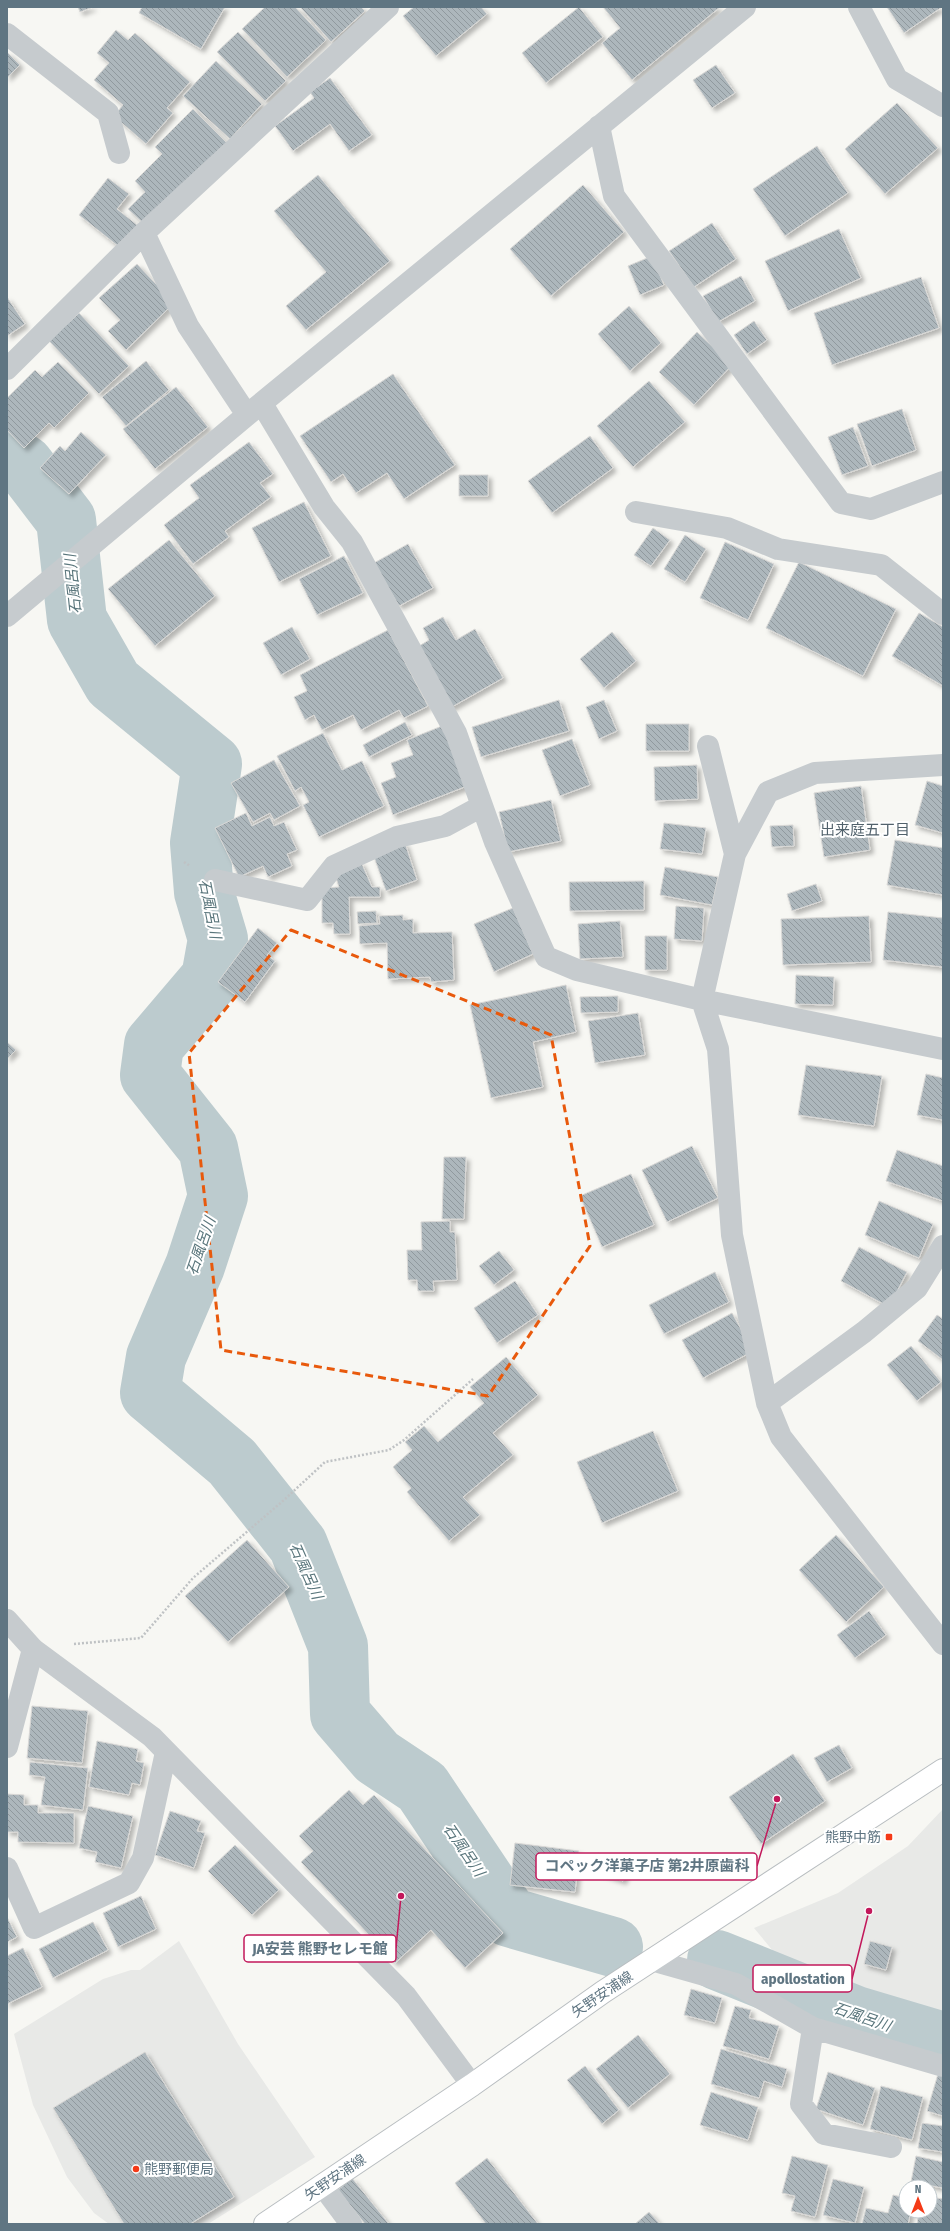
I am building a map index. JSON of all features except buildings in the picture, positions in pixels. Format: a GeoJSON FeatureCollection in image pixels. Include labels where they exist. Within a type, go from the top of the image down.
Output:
{"type":"FeatureCollection","features":[{"type":"Feature","properties":{"kind":"main road","name":"矢野安浦線"},"geometry":{"type":"LineString","coordinates":[[265,2224],[472,2085],[603,1992],[943,1770]]}},
{"type":"Feature","properties":{"kind":"street"},"geometry":{"type":"LineString","coordinates":[[7,369],[144,233],[388,7]]}},
{"type":"Feature","properties":{"kind":"street"},"geometry":{"type":"LineString","coordinates":[[7,616],[255,409],[745,7]]}},
{"type":"Feature","properties":{"kind":"street"},"geometry":{"type":"LineString","coordinates":[[859,7],[897,79],[943,106]]}},
{"type":"Feature","properties":{"kind":"street"},"geometry":{"type":"LineString","coordinates":[[7,34],[108,113],[119,153]]}},
{"type":"Feature","properties":{"kind":"street"},"geometry":{"type":"LineString","coordinates":[[599,126],[614,196],[841,503],[871,509],[943,482]]}},
{"type":"Feature","properties":{"kind":"street"},"geometry":{"type":"LineString","coordinates":[[144,233],[188,326],[255,409],[324,507],[352,542],[456,733],[495,842],[546,957],[577,970],[702,1000],[943,1049]]}},
{"type":"Feature","properties":{"kind":"street"},"geometry":{"type":"LineString","coordinates":[[636,512],[727,528],[778,549],[881,565],[943,614]]}},
{"type":"Feature","properties":{"kind":"street"},"geometry":{"type":"LineString","coordinates":[[708,746],[734,854]]}},
{"type":"Feature","properties":{"kind":"street"},"geometry":{"type":"LineString","coordinates":[[943,766],[815,774],[768,792],[734,854],[702,1000],[718,1049],[732,1235],[767,1403],[782,1437],[943,1644]]}},
{"type":"Feature","properties":{"kind":"street"},"geometry":{"type":"LineString","coordinates":[[215,880],[307,900],[334,866],[397,837],[445,826],[482,806]]}},
{"type":"Feature","properties":{"kind":"street"},"geometry":{"type":"LineString","coordinates":[[767,1403],[864,1332],[917,1288],[943,1246]]}},
{"type":"Feature","properties":{"kind":"street"},"geometry":{"type":"LineString","coordinates":[[7,1620],[34,1649],[152,1737],[406,1996],[472,2085]]}},
{"type":"Feature","properties":{"kind":"street"},"geometry":{"type":"LineString","coordinates":[[7,1747],[34,1649]]}},
{"type":"Feature","properties":{"kind":"street"},"geometry":{"type":"LineString","coordinates":[[7,1868],[34,1928],[129,1883],[143,1858],[166,1752]]}},
{"type":"Feature","properties":{"kind":"street"},"geometry":{"type":"LineString","coordinates":[[651,1960],[736,1984],[813,2028],[943,2066]]}},
{"type":"Feature","properties":{"kind":"street"},"geometry":{"type":"LineString","coordinates":[[813,2028],[801,2104],[824,2134],[891,2147]]}},
{"type":"Feature","properties":{"kind":"street"},"geometry":{"type":"LineString","coordinates":[[322,2185],[351,2224]]}},
{"type":"Feature","properties":{"kind":"path"},"geometry":{"type":"LineString","coordinates":[[34,1649],[141,1638],[193,1578],[266,1516],[325,1462],[389,1450],[404,1440],[473,1379]]}},
{"type":"Feature","properties":{"kind":"highlighted area"},"geometry":{"type":"Polygon","coordinates":[[[291,930],[551,1035],[590,1246],[488,1396],[221,1350],[189,1053],[291,930]]]}},
{"type":"Feature","properties":{"kind":"shaded area"},"geometry":{"type":"Polygon","coordinates":[[[943,1809],[943,2018],[840,1992],[783,1963],[754,1928],[838,1893],[908,1846],[943,1809]]]}},
{"type":"Feature","properties":{"kind":"shaded area"},"geometry":{"type":"Polygon","coordinates":[[[179,1941],[238,2044],[315,2157],[208,2224],[109,2224],[94,2213],[67,2177],[33,2105],[14,2034],[103,1979],[131,1970],[140,1970],[179,1941]]]}},
{"type":"Feature","properties":{"kind":"waterway","name":"石風呂川"},"geometry":{"type":"LineString","coordinates":[[7,454],[24,465],[66,520],[77,620],[113,683],[212,764],[200,843],[204,892],[218,939],[211,978],[154,1045],[150,1075],[208,1148],[218,1196],[195,1266],[156,1357],[150,1393],[232,1462],[298,1545],[338,1646],[340,1714],[377,1757],[422,1787],[509,1917],[613,1947]]}},
{"type":"Feature","properties":{"kind":"waterway","name":"石風呂川"},"geometry":{"type":"LineString","coordinates":[[717,1960],[856,2016],[943,2042]]}},
{"type":"Feature","properties":{"kind":"place","name":"コペック洋菓子店 第2井原歯科"},"geometry":{"type":"Point","coordinates":[777,1799]}},
{"type":"Feature","properties":{"kind":"place","name":"熊野中筋"},"geometry":{"type":"Point","coordinates":[889,1837]}},
{"type":"Feature","properties":{"kind":"place","name":"JA安芸 熊野セレモ館"},"geometry":{"type":"Point","coordinates":[401,1896]}},
{"type":"Feature","properties":{"kind":"place","name":"apollostation"},"geometry":{"type":"Point","coordinates":[869,1911]}},
{"type":"Feature","properties":{"kind":"place","name":"熊野郵便局"},"geometry":{"type":"Point","coordinates":[136,2169]}},
{"type":"Feature","properties":{"kind":"district","name":"出来庭五丁目"},"geometry":{"type":"Point","coordinates":[865,830]}}]}
